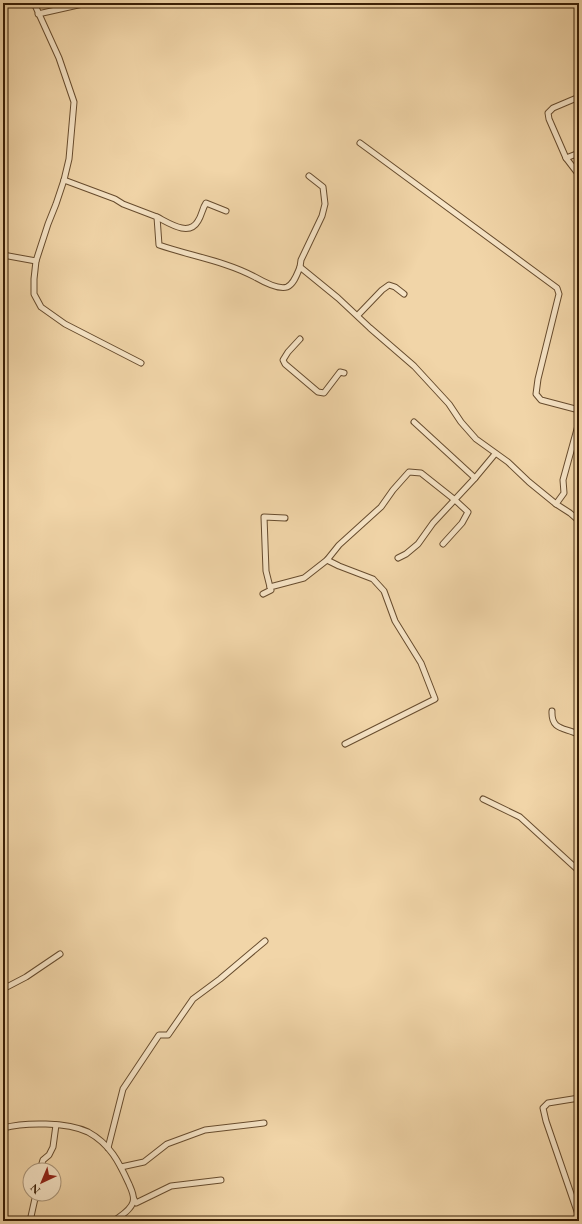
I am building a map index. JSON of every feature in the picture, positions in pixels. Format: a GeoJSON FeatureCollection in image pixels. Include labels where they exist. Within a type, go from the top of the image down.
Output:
{"type":"FeatureCollection","features":[{"type":"Feature","properties":{"kind":"street"},"geometry":{"type":"LineString","coordinates":[[34,3],[59,58],[74,102],[69,159],[64,180],[36,261],[34,294],[41,307],[65,324],[141,363]]}},
{"type":"Feature","properties":{"kind":"street"},"geometry":{"type":"LineString","coordinates":[[38,14],[86,3]]}},
{"type":"Feature","properties":{"kind":"street"},"geometry":{"type":"LineString","coordinates":[[579,97],[553,108],[548,113],[549,119],[566,158],[579,175]]}},
{"type":"Feature","properties":{"kind":"street"},"geometry":{"type":"LineString","coordinates":[[360,143],[557,288],[559,294],[538,379],[536,394],[541,400],[579,410]]}},
{"type":"Feature","properties":{"kind":"street"},"geometry":{"type":"LineString","coordinates":[[566,158],[579,153]]}},
{"type":"Feature","properties":{"kind":"street"},"geometry":{"type":"LineString","coordinates":[[157,217],[159,245],[244,271],[265,283],[282,288],[288,287],[292,283],[300,267],[301,260],[322,216],[325,204],[323,187],[309,176]]}},
{"type":"Feature","properties":{"kind":"street"},"geometry":{"type":"LineString","coordinates":[[64,180],[114,199],[122,204],[182,228],[191,227],[197,224],[206,203],[226,211]]}},
{"type":"Feature","properties":{"kind":"street"},"geometry":{"type":"LineString","coordinates":[[3,255],[36,261]]}},
{"type":"Feature","properties":{"kind":"street"},"geometry":{"type":"LineString","coordinates":[[300,267],[358,315],[370,328],[414,366],[449,404],[461,422],[476,439],[508,462],[556,504],[579,521]]}},
{"type":"Feature","properties":{"kind":"street"},"geometry":{"type":"LineString","coordinates":[[358,315],[382,290],[389,285],[395,287],[404,294]]}},
{"type":"Feature","properties":{"kind":"street"},"geometry":{"type":"LineString","coordinates":[[300,339],[283,360],[285,364],[318,392],[324,393],[340,372],[344,373]]}},
{"type":"Feature","properties":{"kind":"street"},"geometry":{"type":"LineString","coordinates":[[414,422],[475,478]]}},
{"type":"Feature","properties":{"kind":"street"},"geometry":{"type":"LineString","coordinates":[[556,504],[564,493],[563,480],[579,422]]}},
{"type":"Feature","properties":{"kind":"street"},"geometry":{"type":"LineString","coordinates":[[398,558],[406,554],[418,544],[433,523],[495,454]]}},
{"type":"Feature","properties":{"kind":"street"},"geometry":{"type":"LineString","coordinates":[[270,587],[304,578],[327,560],[339,545],[381,507],[393,490],[409,472],[421,472],[468,512],[462,522],[443,544]]}},
{"type":"Feature","properties":{"kind":"street"},"geometry":{"type":"LineString","coordinates":[[263,594],[272,590],[266,571],[264,517],[285,518]]}},
{"type":"Feature","properties":{"kind":"street"},"geometry":{"type":"LineString","coordinates":[[327,560],[338,566],[373,579],[384,591],[395,621],[421,663],[435,698],[345,744]]}},
{"type":"Feature","properties":{"kind":"street"},"geometry":{"type":"LineString","coordinates":[[552,711],[553,718],[560,728],[579,735]]}},
{"type":"Feature","properties":{"kind":"street"},"geometry":{"type":"LineString","coordinates":[[483,799],[520,817],[579,871]]}},
{"type":"Feature","properties":{"kind":"street"},"geometry":{"type":"LineString","coordinates":[[108,1148],[123,1089],[159,1035],[168,1035],[193,999],[265,941]]}},
{"type":"Feature","properties":{"kind":"street"},"geometry":{"type":"LineString","coordinates":[[3,989],[26,977],[60,954]]}},
{"type":"Feature","properties":{"kind":"street"},"geometry":{"type":"LineString","coordinates":[[579,1098],[548,1103],[543,1108],[546,1121],[579,1217]]}},
{"type":"Feature","properties":{"kind":"street"},"geometry":{"type":"LineString","coordinates":[[121,1167],[144,1162],[167,1144],[205,1130],[264,1123]]}},
{"type":"Feature","properties":{"kind":"street"},"geometry":{"type":"LineString","coordinates":[[3,1128],[16,1125],[56,1125],[71,1127],[87,1132],[96,1137],[118,1160],[136,1203],[171,1186],[221,1180]]}},
{"type":"Feature","properties":{"kind":"street"},"geometry":{"type":"LineString","coordinates":[[42,1162],[49,1155],[53,1147],[56,1125]]}},
{"type":"Feature","properties":{"kind":"street"},"geometry":{"type":"LineString","coordinates":[[114,1221],[131,1206],[134,1199]]}},
{"type":"Feature","properties":{"kind":"street"},"geometry":{"type":"LineString","coordinates":[[30,1221],[34,1202]]}}]}
